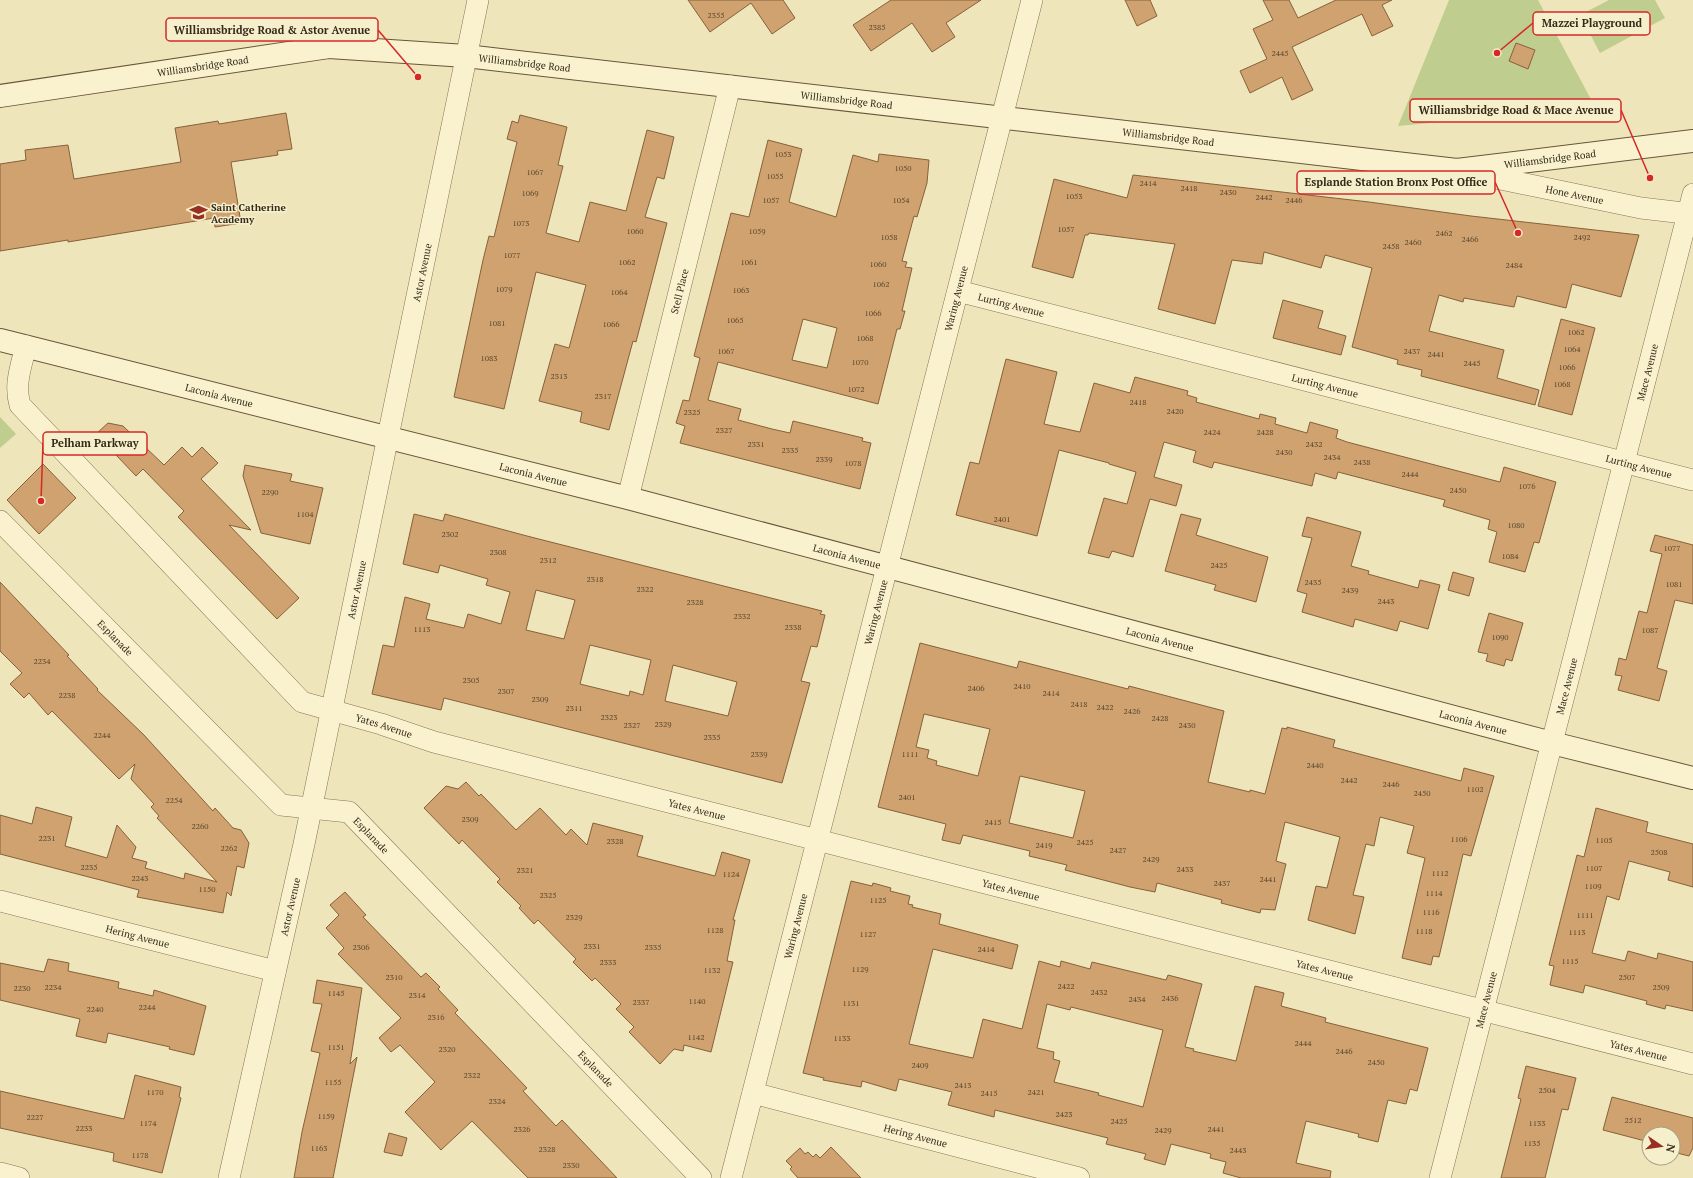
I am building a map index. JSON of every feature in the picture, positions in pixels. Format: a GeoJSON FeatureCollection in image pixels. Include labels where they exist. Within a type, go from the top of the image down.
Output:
{"type":"FeatureCollection","features":[{"type":"Feature","properties":{"kind":"street","name":"Astor Avenue"},"geometry":{"type":"LineString","coordinates":[[229,1178],[311,807],[478,0]]}},
{"type":"Feature","properties":{"kind":"street","name":"Waring Avenue"},"geometry":{"type":"LineString","coordinates":[[731,1178],[1032,0]]}},
{"type":"Feature","properties":{"kind":"street","name":"Williamsbridge Road"},"geometry":{"type":"LineString","coordinates":[[0,96],[329,47],[466,56],[1457,170],[1693,141]]}},
{"type":"Feature","properties":{"kind":"street","name":"Stell Place"},"geometry":{"type":"LineString","coordinates":[[628,498],[730,86]]}},
{"type":"Feature","properties":{"kind":"street","name":"Hone Avenue"},"geometry":{"type":"LineString","coordinates":[[1457,170],[1641,208],[1692,207]]}},
{"type":"Feature","properties":{"kind":"street","name":"Mace Avenue"},"geometry":{"type":"LineString","coordinates":[[1440,1178],[1624,462],[1692,207]]}},
{"type":"Feature","properties":{"kind":"street","name":"Lurting Avenue"},"geometry":{"type":"LineString","coordinates":[[958,291],[1693,480]]}},
{"type":"Feature","properties":{"kind":"street","name":"Laconia Avenue"},"geometry":{"type":"LineString","coordinates":[[0,340],[226,398],[387,436],[887,565],[1552,743],[1693,778]]}},
{"type":"Feature","properties":{"kind":"street"},"geometry":{"type":"LineString","coordinates":[[26,346],[16,394],[20,405],[302,702],[331,710]]}},
{"type":"Feature","properties":{"kind":"street","name":"Esplanade"},"geometry":{"type":"LineString","coordinates":[[0,521],[281,805],[349,812],[701,1178]]}},
{"type":"Feature","properties":{"kind":"street","name":"Yates Avenue"},"geometry":{"type":"LineString","coordinates":[[331,710],[381,724],[434,742],[1693,1064]]}},
{"type":"Feature","properties":{"kind":"street","name":"Hering Avenue"},"geometry":{"type":"LineString","coordinates":[[0,901],[275,971]]}},
{"type":"Feature","properties":{"kind":"street","name":"Hering Avenue"},"geometry":{"type":"LineString","coordinates":[[753,1092],[1079,1178]]}},
{"type":"Feature","properties":{"kind":"street"},"geometry":{"type":"LineString","coordinates":[[0,1173],[19,1178]]}},
{"type":"Feature","properties":{"kind":"green space"},"geometry":{"type":"Polygon","coordinates":[[[1449,0],[1538,0],[1595,107],[1398,126],[1449,0]]]}},
{"type":"Feature","properties":{"kind":"green space"},"geometry":{"type":"Polygon","coordinates":[[[1609,0],[1655,0],[1665,18],[1600,53],[1580,15],[1609,0]]]}},
{"type":"Feature","properties":{"kind":"green space"},"geometry":{"type":"Polygon","coordinates":[[[0,417],[16,434],[0,448],[0,417]]]}},
{"type":"Feature","properties":{"kind":"building"},"geometry":{"type":"Polygon","coordinates":[[[688,0],[783,0],[795,18],[772,34],[751,3],[710,32],[688,0]]]}},
{"type":"Feature","properties":{"kind":"building"},"geometry":{"type":"Polygon","coordinates":[[[891,0],[981,0],[946,23],[955,37],[932,52],[912,23],[871,51],[853,25],[891,0]]]}},
{"type":"Feature","properties":{"kind":"building"},"geometry":{"type":"Polygon","coordinates":[[[1125,0],[1150,0],[1157,16],[1137,26],[1125,0]]]}},
{"type":"Feature","properties":{"kind":"building"},"geometry":{"type":"Polygon","coordinates":[[[1263,0],[1289,0],[1298,18],[1336,0],[1392,0],[1382,5],[1393,26],[1372,36],[1362,14],[1292,47],[1313,90],[1292,100],[1282,77],[1250,93],[1240,71],[1267,59],[1253,29],[1273,20],[1263,0]]]}},
{"type":"Feature","properties":{"kind":"building"},"geometry":{"type":"Polygon","coordinates":[[[1516,43],[1535,50],[1528,69],[1509,61],[1516,43]]]}},
{"type":"Feature","properties":{"kind":"building"},"geometry":{"type":"Polygon","coordinates":[[[286,113],[292,149],[277,151],[278,155],[231,162],[241,223],[215,227],[214,218],[68,242],[68,240],[0,251],[0,164],[26,160],[25,150],[68,145],[74,179],[181,162],[175,128],[218,121],[219,124],[286,113]]]}},
{"type":"Feature","properties":{"kind":"building"},"geometry":{"type":"Polygon","coordinates":[[[520,115],[567,127],[558,165],[563,166],[546,233],[579,242],[590,202],[626,211],[647,130],[674,137],[664,179],[657,177],[645,217],[667,223],[636,342],[633,341],[609,430],[580,422],[582,412],[539,401],[555,344],[569,348],[586,285],[536,272],[504,409],[454,397],[483,260],[489,236],[494,237],[517,142],[507,139],[512,121],[518,123],[520,115]]]}},
{"type":"Feature","properties":{"kind":"building"},"geometry":{"type":"Polygon","coordinates":[[[768,140],[802,149],[789,202],[836,217],[853,155],[878,162],[879,154],[929,160],[927,183],[917,217],[914,216],[902,261],[907,262],[905,267],[912,268],[902,311],[905,311],[900,329],[897,329],[878,404],[718,362],[708,400],[741,409],[738,420],[772,429],[790,433],[793,421],[863,438],[862,441],[871,443],[860,489],[680,443],[685,426],[676,423],[683,400],[689,401],[700,358],[694,356],[731,213],[749,217],[768,140]],[[803,319],[792,360],[827,368],[837,328],[803,319]]]}},
{"type":"Feature","properties":{"kind":"building"},"geometry":{"type":"Polygon","coordinates":[[[1133,175],[1639,235],[1621,297],[1572,284],[1566,308],[1517,296],[1514,307],[1464,298],[1463,302],[1439,295],[1429,331],[1504,350],[1497,378],[1539,390],[1535,405],[1421,376],[1422,370],[1397,364],[1398,360],[1352,347],[1372,268],[1325,255],[1321,268],[1264,252],[1262,264],[1232,260],[1215,324],[1158,309],[1175,244],[1089,233],[1088,235],[1085,235],[1073,278],[1032,267],[1054,179],[1127,198],[1133,175]]]}},
{"type":"Feature","properties":{"kind":"building"},"geometry":{"type":"Polygon","coordinates":[[[1283,300],[1323,311],[1318,328],[1346,336],[1341,355],[1273,338],[1283,300]]]}},
{"type":"Feature","properties":{"kind":"building"},"geometry":{"type":"Polygon","coordinates":[[[1561,319],[1595,328],[1572,415],[1538,406],[1561,319]]]}},
{"type":"Feature","properties":{"kind":"building"},"geometry":{"type":"Polygon","coordinates":[[[1006,359],[1057,372],[1044,424],[1080,432],[1094,383],[1130,393],[1135,377],[1188,391],[1187,395],[1197,398],[1196,402],[1259,419],[1260,414],[1276,418],[1275,424],[1307,433],[1310,422],[1338,430],[1336,438],[1347,442],[1500,482],[1504,467],[1556,482],[1539,543],[1534,542],[1525,572],[1489,562],[1497,532],[1488,529],[1490,520],[1443,506],[1445,500],[1338,472],[1336,479],[1315,473],[1312,486],[1214,462],[1212,468],[1193,462],[1196,451],[1164,442],[1154,477],[1182,485],[1176,506],[1150,499],[1133,557],[1112,551],[1109,558],[1088,553],[1104,498],[1127,504],[1136,472],[1109,463],[1059,450],[1037,536],[956,515],[970,462],[979,464],[1006,359]]]}},
{"type":"Feature","properties":{"kind":"building"},"geometry":{"type":"Polygon","coordinates":[[[108,423],[123,426],[164,465],[182,447],[192,457],[202,447],[218,463],[201,479],[251,530],[229,525],[299,598],[277,619],[178,517],[184,511],[143,469],[136,476],[96,434],[108,423]]]}},
{"type":"Feature","properties":{"kind":"building"},"geometry":{"type":"Polygon","coordinates":[[[43,464],[76,498],[39,534],[7,500],[43,464]]]}},
{"type":"Feature","properties":{"kind":"building"},"geometry":{"type":"Polygon","coordinates":[[[245,465],[292,474],[290,481],[323,488],[310,544],[261,533],[243,476],[245,465]]]}},
{"type":"Feature","properties":{"kind":"building"},"geometry":{"type":"Polygon","coordinates":[[[414,514],[443,521],[445,514],[822,611],[820,614],[825,615],[817,647],[811,646],[801,681],[810,683],[782,783],[444,698],[441,710],[372,694],[383,645],[394,647],[405,597],[430,604],[426,619],[464,628],[468,614],[501,624],[510,592],[486,585],[488,579],[440,565],[438,573],[403,564],[414,514]],[[536,590],[526,630],[564,639],[575,600],[536,590]],[[590,645],[580,684],[629,696],[630,691],[643,695],[651,660],[590,645]],[[673,665],[665,701],[728,716],[737,682],[673,665]]]}},
{"type":"Feature","properties":{"kind":"building"},"geometry":{"type":"Polygon","coordinates":[[[1181,514],[1201,519],[1196,535],[1268,557],[1256,602],[1214,590],[1216,585],[1165,571],[1181,514]]]}},
{"type":"Feature","properties":{"kind":"building"},"geometry":{"type":"Polygon","coordinates":[[[1307,517],[1361,532],[1351,566],[1369,571],[1368,574],[1418,588],[1420,580],[1440,585],[1428,629],[1400,621],[1397,631],[1355,619],[1353,627],[1302,612],[1307,594],[1297,591],[1312,538],[1302,536],[1307,517]]]}},
{"type":"Feature","properties":{"kind":"building"},"geometry":{"type":"Polygon","coordinates":[[[1655,535],[1693,545],[1693,604],[1675,600],[1657,668],[1667,671],[1659,701],[1618,690],[1622,676],[1615,675],[1619,658],[1626,660],[1639,611],[1647,613],[1662,554],[1650,551],[1655,535]]]}},
{"type":"Feature","properties":{"kind":"building"},"geometry":{"type":"Polygon","coordinates":[[[1453,572],[1474,578],[1469,596],[1448,590],[1453,572]]]}},
{"type":"Feature","properties":{"kind":"building"},"geometry":{"type":"Polygon","coordinates":[[[0,582],[69,655],[67,656],[98,689],[97,690],[144,735],[213,811],[215,808],[233,828],[241,830],[249,843],[244,868],[237,866],[231,896],[227,892],[223,913],[137,897],[139,890],[0,854],[0,815],[32,824],[36,807],[72,817],[65,846],[107,858],[117,825],[136,847],[132,858],[147,862],[145,868],[184,879],[185,873],[217,882],[157,818],[159,816],[151,807],[154,804],[131,779],[135,764],[119,779],[52,711],[48,715],[29,693],[24,698],[10,684],[22,673],[0,651],[0,582]]]}},
{"type":"Feature","properties":{"kind":"building"},"geometry":{"type":"Polygon","coordinates":[[[1489,613],[1523,623],[1512,661],[1506,659],[1504,666],[1486,661],[1488,654],[1478,652],[1489,613]]]}},
{"type":"Feature","properties":{"kind":"building"},"geometry":{"type":"Polygon","coordinates":[[[920,643],[1017,668],[1019,661],[1128,689],[1129,686],[1224,711],[1208,782],[1250,792],[1250,790],[1265,794],[1282,728],[1287,729],[1287,727],[1335,740],[1333,747],[1461,781],[1464,768],[1494,776],[1471,856],[1463,854],[1439,957],[1433,956],[1431,965],[1402,958],[1425,858],[1407,853],[1414,826],[1380,817],[1374,846],[1366,844],[1353,895],[1364,897],[1355,934],[1308,920],[1316,886],[1327,888],[1340,837],[1285,822],[1276,861],[1286,864],[1275,910],[1261,909],[1260,913],[1221,903],[1222,900],[1157,883],[1155,892],[1065,870],[1067,865],[1029,856],[1030,851],[963,835],[960,844],[942,840],[946,824],[878,807],[920,643]],[[924,714],[916,747],[929,750],[927,758],[937,761],[936,765],[978,776],[990,729],[924,714]],[[1020,776],[1009,823],[1073,838],[1085,791],[1020,776]]]}},
{"type":"Feature","properties":{"kind":"building"},"geometry":{"type":"Polygon","coordinates":[[[466,782],[479,796],[481,794],[516,830],[540,808],[566,835],[571,829],[587,845],[593,823],[643,836],[637,856],[715,876],[722,852],[750,860],[733,920],[735,920],[727,961],[733,962],[711,1052],[684,1045],[683,1051],[674,1049],[660,1064],[629,1032],[634,1027],[616,1009],[621,1004],[595,978],[592,981],[573,962],[576,959],[538,920],[534,924],[519,908],[521,906],[497,882],[500,879],[462,840],[459,844],[424,808],[446,786],[458,789],[466,782]]]}},
{"type":"Feature","properties":{"kind":"building"},"geometry":{"type":"Polygon","coordinates":[[[1596,808],[1648,822],[1646,832],[1693,844],[1693,887],[1668,880],[1670,872],[1629,861],[1619,900],[1607,896],[1592,953],[1625,961],[1628,951],[1657,959],[1658,953],[1693,962],[1693,1011],[1666,1005],[1665,1009],[1646,1004],[1647,1001],[1585,985],[1583,993],[1550,985],[1554,966],[1549,965],[1577,855],[1584,857],[1596,808]]]}},
{"type":"Feature","properties":{"kind":"building"},"geometry":{"type":"Polygon","coordinates":[[[851,881],[872,886],[873,883],[891,888],[890,891],[910,896],[908,904],[913,905],[912,907],[941,914],[939,924],[1018,945],[1012,969],[933,949],[909,1044],[973,1058],[983,1019],[1022,1029],[1039,961],[1060,967],[1061,961],[1090,969],[1092,962],[1166,980],[1168,975],[1202,984],[1185,1047],[1194,1049],[1193,1051],[1236,1061],[1255,986],[1284,993],[1281,1006],[1326,1018],[1325,1022],[1428,1048],[1417,1091],[1410,1089],[1406,1104],[1388,1100],[1378,1142],[1358,1137],[1359,1134],[1306,1121],[1296,1163],[1331,1171],[1330,1178],[1241,1178],[1223,1173],[1226,1162],[1210,1158],[1211,1154],[1171,1144],[1165,1165],[1144,1159],[1146,1154],[1106,1144],[1108,1138],[995,1110],[994,1117],[948,1105],[952,1092],[899,1079],[896,1091],[862,1081],[861,1087],[823,1080],[824,1078],[803,1073],[851,881]],[[1047,1004],[1037,1048],[1054,1052],[1053,1059],[1060,1061],[1054,1082],[1099,1093],[1098,1095],[1143,1107],[1163,1030],[1071,1007],[1070,1010],[1047,1004]]]}},
{"type":"Feature","properties":{"kind":"building"},"geometry":{"type":"Polygon","coordinates":[[[345,892],[366,915],[363,917],[421,977],[426,973],[440,987],[438,989],[458,1010],[455,1013],[527,1088],[523,1091],[556,1126],[562,1120],[617,1178],[528,1178],[472,1121],[441,1150],[405,1112],[435,1082],[400,1045],[391,1052],[379,1038],[401,1018],[338,954],[344,948],[326,928],[339,915],[330,905],[345,892]]]}},
{"type":"Feature","properties":{"kind":"building"},"geometry":{"type":"Polygon","coordinates":[[[48,959],[69,963],[68,971],[119,982],[118,988],[153,996],[154,990],[206,1006],[194,1055],[169,1049],[170,1047],[108,1033],[106,1043],[76,1036],[80,1019],[0,1000],[0,963],[44,972],[48,959]]]}},
{"type":"Feature","properties":{"kind":"building"},"geometry":{"type":"Polygon","coordinates":[[[317,980],[362,988],[350,1064],[357,1057],[333,1178],[294,1178],[302,1132],[320,1053],[311,1051],[322,1004],[313,1003],[317,980]]]}},
{"type":"Feature","properties":{"kind":"building"},"geometry":{"type":"Polygon","coordinates":[[[1526,1066],[1576,1078],[1568,1110],[1562,1109],[1545,1178],[1501,1178],[1521,1099],[1518,1098],[1526,1066]]]}},
{"type":"Feature","properties":{"kind":"building"},"geometry":{"type":"Polygon","coordinates":[[[135,1075],[181,1087],[179,1097],[181,1098],[162,1173],[113,1161],[114,1153],[0,1128],[0,1091],[124,1119],[135,1075]]]}},
{"type":"Feature","properties":{"kind":"building"},"geometry":{"type":"Polygon","coordinates":[[[1612,1097],[1693,1118],[1693,1148],[1689,1156],[1681,1154],[1681,1126],[1641,1126],[1641,1140],[1603,1130],[1612,1097]]]}},
{"type":"Feature","properties":{"kind":"building"},"geometry":{"type":"Polygon","coordinates":[[[389,1133],[407,1138],[402,1156],[384,1152],[389,1133]]]}},
{"type":"Feature","properties":{"kind":"building"},"geometry":{"type":"Polygon","coordinates":[[[831,1147],[861,1178],[798,1178],[790,1169],[792,1167],[786,1161],[800,1148],[805,1154],[808,1152],[813,1157],[816,1154],[820,1158],[831,1147]]]}},
{"type":"Feature","properties":{"kind":"place","name":"Mazzei Playground"},"geometry":{"type":"Point","coordinates":[1497,53]}},
{"type":"Feature","properties":{"kind":"place","name":"Williamsbridge Road & Astor Avenue"},"geometry":{"type":"Point","coordinates":[418,77]}},
{"type":"Feature","properties":{"kind":"place","name":"Williamsbridge Road & Mace Avenue"},"geometry":{"type":"Point","coordinates":[1650,178]}},
{"type":"Feature","properties":{"kind":"place","name":"Saint Catherine Academy"},"geometry":{"type":"Point","coordinates":[198,213]}},
{"type":"Feature","properties":{"kind":"place","name":"Esplande Station Bronx Post Office"},"geometry":{"type":"Point","coordinates":[1518,233]}},
{"type":"Feature","properties":{"kind":"place","name":"Pelham Parkway"},"geometry":{"type":"Point","coordinates":[41,501]}}]}
